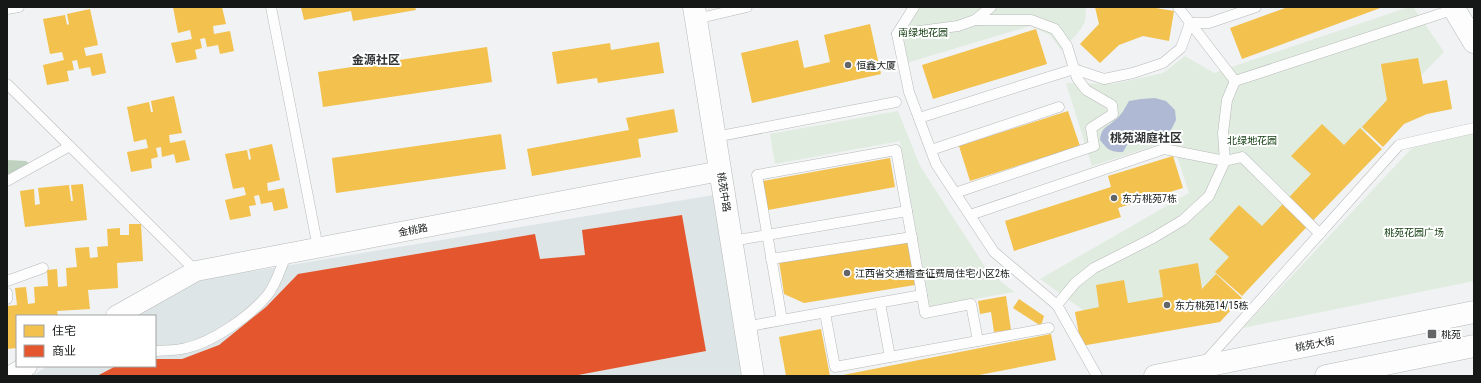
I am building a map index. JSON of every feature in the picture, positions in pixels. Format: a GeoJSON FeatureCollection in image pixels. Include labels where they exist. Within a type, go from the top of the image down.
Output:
{"type":"FeatureCollection","features":[{"type":"Feature","properties":{"kind":"main road"},"geometry":{"type":"LineString","coordinates":[[1454,8],[1474,42]]}},
{"type":"Feature","properties":{"kind":"main road","name":"桃苑中路"},"geometry":{"type":"LineString","coordinates":[[695,13],[753,376]]}},
{"type":"Feature","properties":{"kind":"main road","name":"桃苑大街"},"geometry":{"type":"LineString","coordinates":[[1155,376],[1474,312]]}},
{"type":"Feature","properties":{"kind":"main road"},"geometry":{"type":"LineString","coordinates":[[1326,376],[1474,346]]}},
{"type":"Feature","properties":{"kind":"street","name":"金桃路"},"geometry":{"type":"LineString","coordinates":[[118,315],[196,271],[720,171]]}},
{"type":"Feature","properties":{"kind":"street"},"geometry":{"type":"LineString","coordinates":[[10,376],[25,367]]}},
{"type":"Feature","properties":{"kind":"lane"},"geometry":{"type":"LineString","coordinates":[[7,9],[20,7]]}},
{"type":"Feature","properties":{"kind":"lane"},"geometry":{"type":"LineString","coordinates":[[271,7],[318,248]]}},
{"type":"Feature","properties":{"kind":"lane"},"geometry":{"type":"LineString","coordinates":[[695,13],[747,7]]}},
{"type":"Feature","properties":{"kind":"lane"},"geometry":{"type":"LineString","coordinates":[[914,7],[897,34],[909,92],[936,164],[994,252],[1058,305],[1097,376]]}},
{"type":"Feature","properties":{"kind":"lane"},"geometry":{"type":"LineString","coordinates":[[975,20],[991,7]]}},
{"type":"Feature","properties":{"kind":"lane"},"geometry":{"type":"LineString","coordinates":[[1178,7],[1235,82]]}},
{"type":"Feature","properties":{"kind":"lane"},"geometry":{"type":"LineString","coordinates":[[1190,23],[1209,23],[1256,7]]}},
{"type":"Feature","properties":{"kind":"lane"},"geometry":{"type":"LineString","coordinates":[[1058,305],[1075,283],[1094,268],[1153,238],[1183,220],[1208,196],[1224,161],[1224,133],[1227,100],[1235,82],[1454,8]]}},
{"type":"Feature","properties":{"kind":"lane"},"geometry":{"type":"LineString","coordinates":[[897,34],[958,26],[975,20],[1031,20],[1055,29],[1068,46],[1077,78],[1086,90],[1112,105],[1113,114],[1091,128],[1094,146],[955,193]]}},
{"type":"Feature","properties":{"kind":"lane"},"geometry":{"type":"LineString","coordinates":[[919,118],[1074,69],[1104,78],[1133,73],[1163,63],[1181,48],[1190,23]]}},
{"type":"Feature","properties":{"kind":"lane"},"geometry":{"type":"LineString","coordinates":[[7,84],[196,271]]}},
{"type":"Feature","properties":{"kind":"lane"},"geometry":{"type":"LineString","coordinates":[[715,137],[896,102]]}},
{"type":"Feature","properties":{"kind":"lane"},"geometry":{"type":"LineString","coordinates":[[931,150],[1059,108]]}},
{"type":"Feature","properties":{"kind":"lane"},"geometry":{"type":"LineString","coordinates":[[1201,367],[1399,145],[1474,128]]}},
{"type":"Feature","properties":{"kind":"lane"},"geometry":{"type":"LineString","coordinates":[[7,182],[70,146]]}},
{"type":"Feature","properties":{"kind":"lane"},"geometry":{"type":"LineString","coordinates":[[970,215],[1164,149],[1224,161],[1242,157],[1320,234]]}},
{"type":"Feature","properties":{"kind":"lane"},"geometry":{"type":"LineString","coordinates":[[782,320],[757,175],[896,150],[925,312],[971,304],[978,341]]}},
{"type":"Feature","properties":{"kind":"lane"},"geometry":{"type":"LineString","coordinates":[[732,241],[907,211]]}},
{"type":"Feature","properties":{"kind":"lane"},"geometry":{"type":"LineString","coordinates":[[771,259],[912,237]]}},
{"type":"Feature","properties":{"kind":"lane"},"geometry":{"type":"LineString","coordinates":[[156,351],[185,349],[214,337],[230,327],[262,300],[270,291],[287,254]]}},
{"type":"Feature","properties":{"kind":"lane"},"geometry":{"type":"LineString","coordinates":[[7,281],[43,268]]}},
{"type":"Feature","properties":{"kind":"lane"},"geometry":{"type":"LineString","coordinates":[[7,293],[7,299]]}},
{"type":"Feature","properties":{"kind":"lane"},"geometry":{"type":"LineString","coordinates":[[745,327],[922,295]]}},
{"type":"Feature","properties":{"kind":"lane"},"geometry":{"type":"LineString","coordinates":[[880,303],[890,357]]}},
{"type":"Feature","properties":{"kind":"lane"},"geometry":{"type":"LineString","coordinates":[[825,313],[835,368],[1049,328]]}},
{"type":"Feature","properties":{"kind":"shaded area"},"geometry":{"type":"Polygon","coordinates":[[[714,195],[744,376],[31,376],[46,367],[156,367],[156,315],[135,315],[193,281],[714,195]]]}},
{"type":"Feature","properties":{"kind":"green space","name":"南绿地花园"},"geometry":{"type":"Polygon","coordinates":[[[907,7],[1085,7],[1086,14],[1083,25],[1079,31],[1061,50],[1050,35],[1030,26],[900,65],[894,35],[907,7]]]}},
{"type":"Feature","properties":{"kind":"green space","name":"北绿地花园"},"geometry":{"type":"Polygon","coordinates":[[[1409,7],[1413,7],[1444,52],[1209,293],[1094,318],[1040,279],[1189,193],[1172,140],[1092,166],[1066,83],[1112,84],[1163,73],[1185,56],[1214,73],[1409,7]]]}},
{"type":"Feature","properties":{"kind":"green space"},"geometry":{"type":"Polygon","coordinates":[[[898,111],[920,166],[987,270],[1014,292],[930,307],[900,141],[775,164],[770,134],[898,111]]]}},
{"type":"Feature","properties":{"kind":"green space","name":"桃苑花园广场"},"geometry":{"type":"Polygon","coordinates":[[[1474,133],[1474,281],[1243,328],[1412,148],[1474,133]]]}},
{"type":"Feature","properties":{"kind":"green space"},"geometry":{"type":"Polygon","coordinates":[[[7,160],[26,161],[30,164],[7,177],[7,160]]]}},
{"type":"Feature","properties":{"kind":"water"},"geometry":{"type":"Polygon","coordinates":[[[1155,98],[1166,101],[1175,110],[1176,120],[1170,132],[1154,143],[1128,143],[1123,152],[1112,151],[1105,146],[1100,140],[1102,132],[1123,112],[1129,101],[1155,98]]]}},
{"type":"Feature","properties":{"kind":"building: 住宅"},"geometry":{"type":"Polygon","coordinates":[[[173,7],[222,7],[226,24],[213,26],[214,34],[230,31],[234,51],[220,54],[218,45],[207,47],[205,38],[200,39],[202,48],[195,50],[197,59],[176,63],[171,43],[192,39],[190,30],[178,33],[173,7]]]}},
{"type":"Feature","properties":{"kind":"building: 住宅"},"geometry":{"type":"Polygon","coordinates":[[[301,7],[415,7],[416,10],[353,21],[351,11],[304,20],[301,7]]]}},
{"type":"Feature","properties":{"kind":"building: 住宅"},"geometry":{"type":"Polygon","coordinates":[[[1095,7],[1150,7],[1174,11],[1169,41],[1143,36],[1119,45],[1100,63],[1080,44],[1099,24],[1095,7]]]}},
{"type":"Feature","properties":{"kind":"building: 住宅"},"geometry":{"type":"Polygon","coordinates":[[[1288,7],[1383,7],[1242,59],[1230,28],[1288,7]]]}},
{"type":"Feature","properties":{"kind":"building: 住宅"},"geometry":{"type":"Polygon","coordinates":[[[90,9],[98,45],[84,48],[86,56],[102,53],[106,73],[92,76],[90,67],[79,69],[77,60],[72,61],[74,70],[67,71],[69,81],[47,85],[43,65],[64,60],[62,52],[50,54],[43,19],[65,15],[67,25],[69,24],[67,14],[90,9]]]}},
{"type":"Feature","properties":{"kind":"building: 住宅","name":"恒鑫大厦"},"geometry":{"type":"Polygon","coordinates":[[[870,24],[881,74],[752,103],[741,53],[798,40],[804,68],[830,62],[824,35],[870,24]]]}},
{"type":"Feature","properties":{"kind":"building: 住宅"},"geometry":{"type":"Polygon","coordinates":[[[1036,29],[1047,64],[933,99],[922,65],[1036,29]]]}},
{"type":"Feature","properties":{"kind":"building: 住宅"},"geometry":{"type":"Polygon","coordinates":[[[659,42],[664,73],[598,83],[597,78],[557,84],[552,52],[610,43],[611,50],[659,42]]]}},
{"type":"Feature","properties":{"kind":"building: 住宅"},"geometry":{"type":"Polygon","coordinates":[[[487,47],[492,82],[323,107],[318,72],[487,47]]]}},
{"type":"Feature","properties":{"kind":"building: 住宅"},"geometry":{"type":"Polygon","coordinates":[[[1418,58],[1423,84],[1447,80],[1452,109],[1427,114],[1404,124],[1383,147],[1362,127],[1387,100],[1381,64],[1418,58]]]}},
{"type":"Feature","properties":{"kind":"building: 住宅"},"geometry":{"type":"Polygon","coordinates":[[[174,96],[182,133],[169,135],[170,143],[185,140],[190,160],[176,163],[174,154],[162,157],[161,147],[156,148],[158,157],[151,159],[152,168],[131,172],[127,152],[148,148],[146,139],[134,142],[127,107],[149,102],[151,112],[153,112],[151,101],[174,96]]]}},
{"type":"Feature","properties":{"kind":"building: 住宅"},"geometry":{"type":"Polygon","coordinates":[[[674,109],[678,132],[638,139],[641,157],[532,176],[527,149],[629,130],[626,118],[674,109]]]}},
{"type":"Feature","properties":{"kind":"building: 住宅"},"geometry":{"type":"Polygon","coordinates":[[[1068,111],[1080,146],[970,181],[959,146],[1068,111]]]}},
{"type":"Feature","properties":{"kind":"building: 住宅"},"geometry":{"type":"Polygon","coordinates":[[[1322,124],[1344,145],[1360,128],[1382,149],[1242,296],[1215,272],[1229,257],[1209,239],[1239,205],[1262,226],[1311,174],[1291,156],[1322,124]]]}},
{"type":"Feature","properties":{"kind":"building: 住宅"},"geometry":{"type":"Polygon","coordinates":[[[501,134],[506,169],[336,193],[332,158],[501,134]]]}},
{"type":"Feature","properties":{"kind":"building: 住宅"},"geometry":{"type":"Polygon","coordinates":[[[272,144],[280,180],[267,183],[268,191],[284,188],[288,208],[274,211],[272,202],[261,204],[259,195],[254,196],[256,205],[249,206],[251,216],[230,220],[225,200],[246,195],[244,187],[233,189],[225,154],[247,150],[249,160],[251,159],[249,149],[272,144]]]}},
{"type":"Feature","properties":{"kind":"building: 住宅","name":"东方桃苑7栋"},"geometry":{"type":"Polygon","coordinates":[[[1173,156],[1183,188],[1118,208],[1121,217],[1014,251],[1005,221],[1111,187],[1108,176],[1173,156]]]}},
{"type":"Feature","properties":{"kind":"building: 住宅"},"geometry":{"type":"Polygon","coordinates":[[[890,158],[895,187],[768,210],[763,181],[890,158]]]}},
{"type":"Feature","properties":{"kind":"building: 住宅"},"geometry":{"type":"Polygon","coordinates":[[[83,184],[87,220],[25,227],[20,191],[34,189],[35,205],[40,204],[38,188],[69,185],[71,201],[73,201],[71,185],[83,184]]]}},
{"type":"Feature","properties":{"kind":"building: 住宅"},"geometry":{"type":"Polygon","coordinates":[[[129,224],[141,224],[143,261],[117,263],[118,288],[88,290],[90,309],[57,311],[58,315],[16,315],[16,348],[7,349],[7,306],[17,305],[15,288],[26,287],[28,304],[35,303],[34,287],[48,286],[47,270],[57,269],[58,287],[67,286],[66,268],[77,267],[75,248],[89,247],[90,258],[98,257],[97,247],[108,246],[107,229],[120,228],[120,235],[129,235],[129,224]]]}},
{"type":"Feature","properties":{"kind":"building: 住宅","name":"江西省交通稽查征费局住宅小区2栋"},"geometry":{"type":"Polygon","coordinates":[[[908,240],[915,285],[804,303],[784,294],[779,261],[908,240]]]}},
{"type":"Feature","properties":{"kind":"building: 住宅","name":"东方桃苑14/15栋"},"geometry":{"type":"Polygon","coordinates":[[[1198,263],[1202,289],[1216,274],[1242,298],[1220,322],[1081,346],[1075,312],[1099,307],[1096,285],[1124,280],[1128,303],[1163,297],[1159,270],[1198,263]]]}},
{"type":"Feature","properties":{"kind":"building: 住宅"},"geometry":{"type":"Polygon","coordinates":[[[1006,296],[1011,330],[994,332],[991,312],[980,314],[978,301],[1006,296]]]}},
{"type":"Feature","properties":{"kind":"building: 住宅"},"geometry":{"type":"Polygon","coordinates":[[[1019,299],[1044,316],[1041,326],[1013,308],[1019,299]]]}},
{"type":"Feature","properties":{"kind":"building: 住宅"},"geometry":{"type":"Polygon","coordinates":[[[821,329],[830,376],[786,376],[779,337],[821,329]]]}},
{"type":"Feature","properties":{"kind":"building: 住宅"},"geometry":{"type":"Polygon","coordinates":[[[1051,334],[1056,360],[974,376],[838,376],[1051,334]]]}},
{"type":"Feature","properties":{"kind":"building: 商业"},"geometry":{"type":"Polygon","coordinates":[[[682,215],[706,351],[573,376],[97,376],[114,367],[156,367],[156,359],[182,359],[219,345],[266,307],[298,274],[535,234],[540,259],[585,255],[582,230],[682,215]]]}},
{"type":"Feature","properties":{"kind":"place","name":"恒鑫大厦"},"geometry":{"type":"Point","coordinates":[848,65]}},
{"type":"Feature","properties":{"kind":"place","name":"东方桃苑7栋"},"geometry":{"type":"Point","coordinates":[1114,198]}},
{"type":"Feature","properties":{"kind":"place","name":"江西省交通稽查征费局住宅小区2栋"},"geometry":{"type":"Point","coordinates":[847,273]}},
{"type":"Feature","properties":{"kind":"place","name":"东方桃苑14/15栋"},"geometry":{"type":"Point","coordinates":[1167,305]}},
{"type":"Feature","properties":{"kind":"place","name":"桃苑"},"geometry":{"type":"Point","coordinates":[1432,334]}},
{"type":"Feature","properties":{"kind":"district","name":"金源社区"},"geometry":{"type":"Point","coordinates":[376,60]}},
{"type":"Feature","properties":{"kind":"district","name":"桃苑湖庭社区"},"geometry":{"type":"Point","coordinates":[1146,138]}}]}
